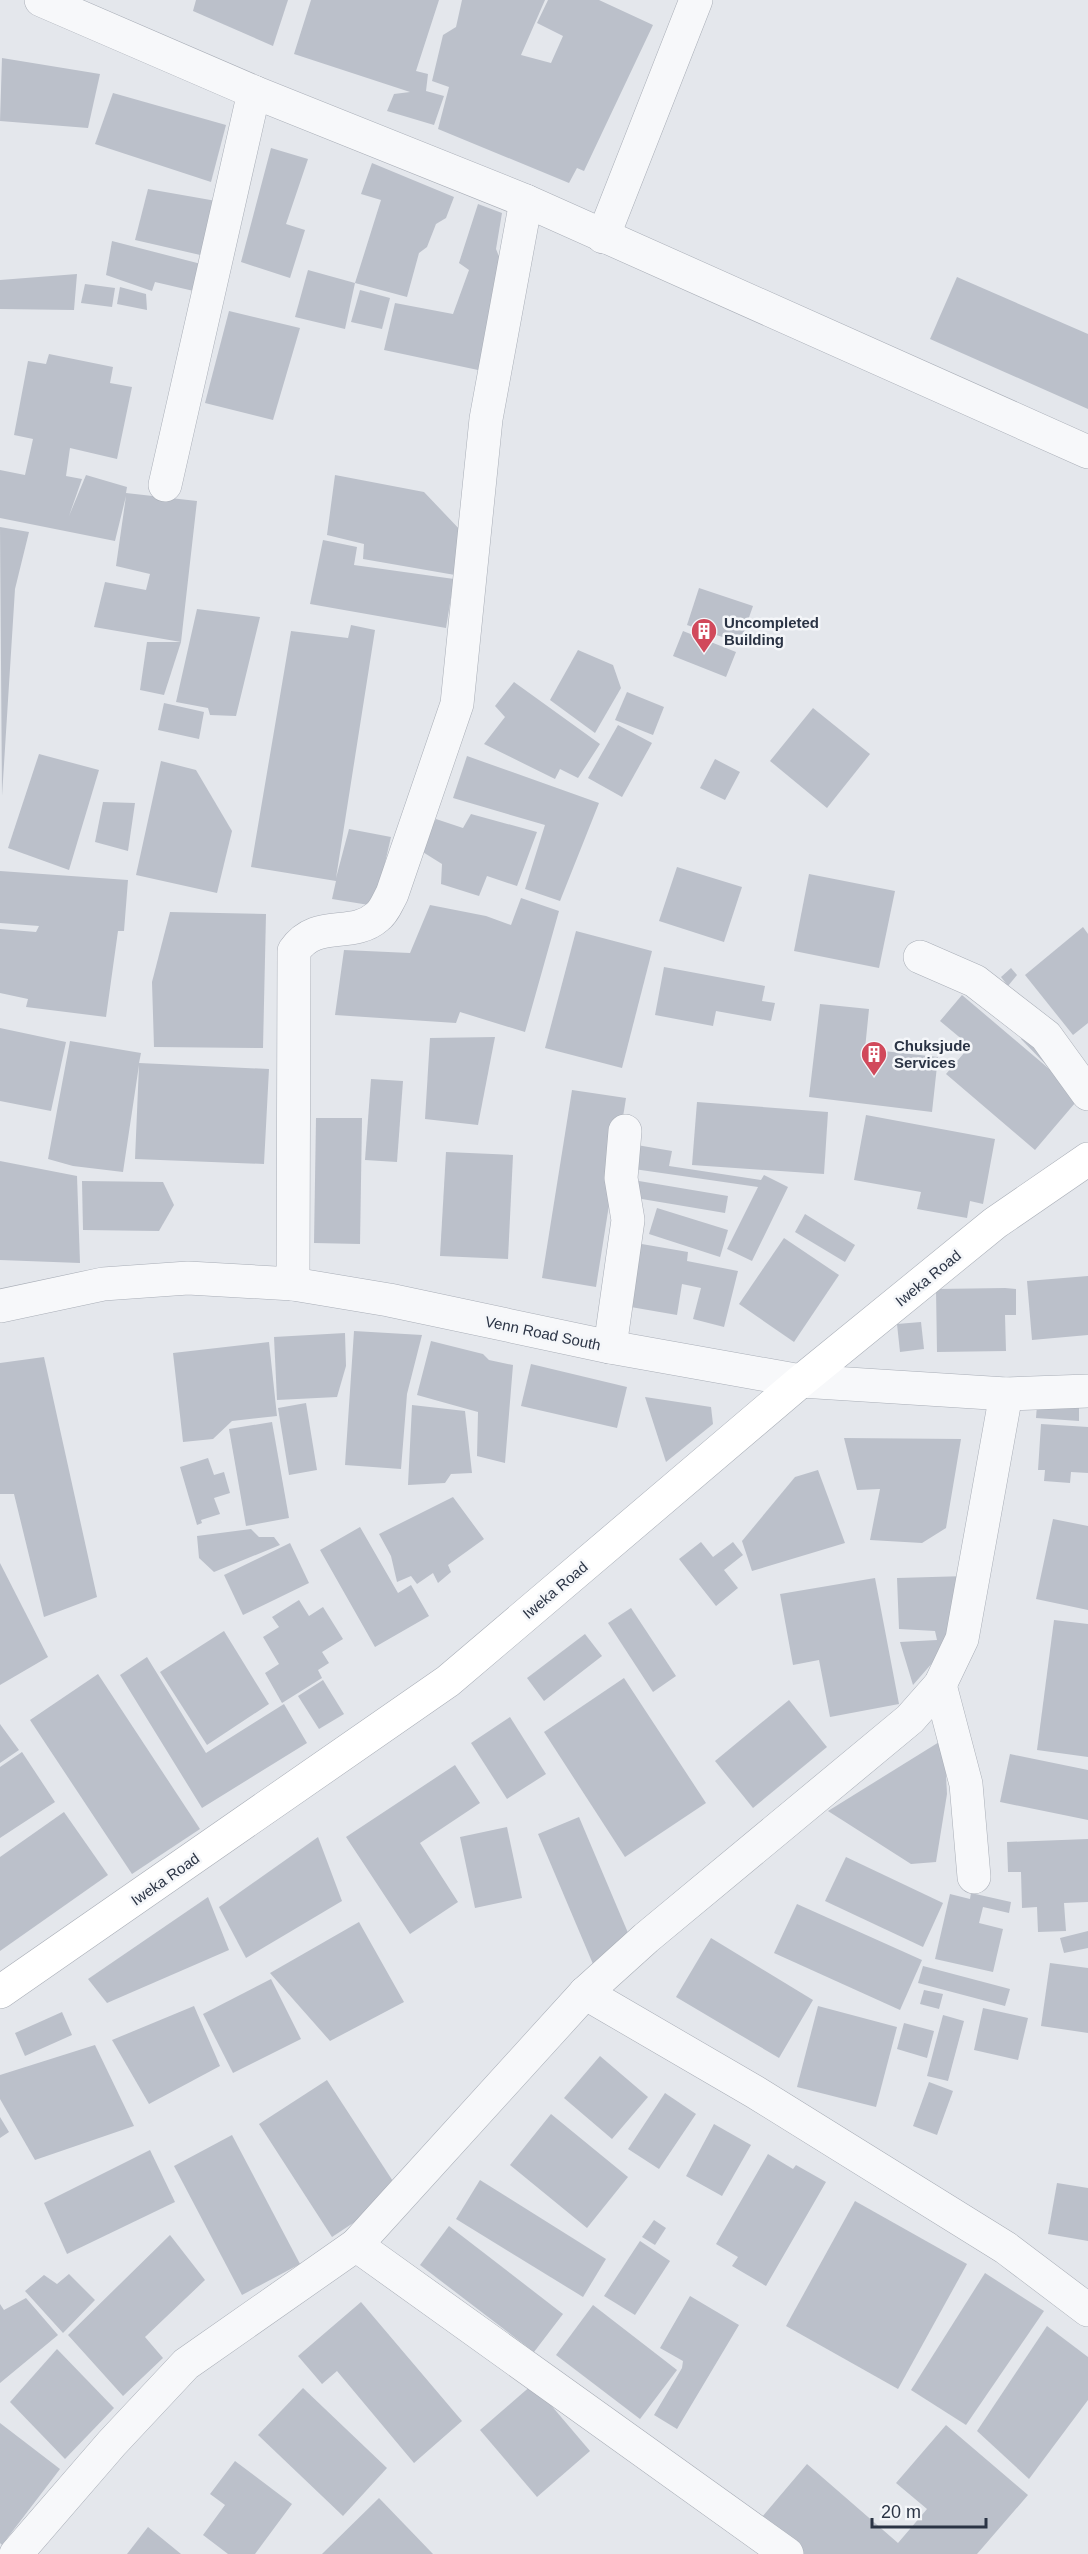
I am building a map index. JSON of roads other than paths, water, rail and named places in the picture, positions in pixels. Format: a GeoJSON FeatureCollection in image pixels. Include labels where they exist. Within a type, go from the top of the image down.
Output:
{"type":"FeatureCollection","features":[{"type":"Feature","properties":{"kind":"main road","name":"Iweka Road"},"geometry":{"type":"LineString","coordinates":[[0,1992],[448,1681],[801,1381],[995,1223],[1088,1159]]}},
{"type":"Feature","properties":{"kind":"street"},"geometry":{"type":"LineString","coordinates":[[40,0],[254,92],[526,201],[1088,452]]}},
{"type":"Feature","properties":{"kind":"street"},"geometry":{"type":"LineString","coordinates":[[603,237],[696,0]]}},
{"type":"Feature","properties":{"kind":"street"},"geometry":{"type":"LineString","coordinates":[[165,485],[254,92]]}},
{"type":"Feature","properties":{"kind":"street"},"geometry":{"type":"LineString","coordinates":[[293,1284],[294,951],[308,935],[368,923],[379,916],[392,894],[457,704],[486,420],[526,201]]}},
{"type":"Feature","properties":{"kind":"street"},"geometry":{"type":"LineString","coordinates":[[920,957],[975,981],[1046,1036],[1088,1094]]}},
{"type":"Feature","properties":{"kind":"street"},"geometry":{"type":"LineString","coordinates":[[610,1347],[628,1220],[621,1178],[625,1131]]}},
{"type":"Feature","properties":{"kind":"street","name":"Venn Road South"},"geometry":{"type":"LineString","coordinates":[[0,1306],[103,1284],[188,1278],[293,1284],[389,1300],[610,1347],[801,1381],[1006,1394],[1088,1391]]}},
{"type":"Feature","properties":{"kind":"street"},"geometry":{"type":"LineString","coordinates":[[17,2554],[112,2444],[186,2364],[356,2245],[585,1993],[655,1931],[910,1719],[940,1686],[962,1639],[1006,1394]]}},
{"type":"Feature","properties":{"kind":"street"},"geometry":{"type":"LineString","coordinates":[[940,1686],[966,1784],[974,1877]]}},
{"type":"Feature","properties":{"kind":"street"},"geometry":{"type":"LineString","coordinates":[[585,1993],[755,2092],[1006,2248],[1088,2310]]}},
{"type":"Feature","properties":{"kind":"street"},"geometry":{"type":"LineString","coordinates":[[356,2245],[787,2554]]}},
{"type":"Feature","properties":{"kind":"place","name":"Uncompleted Building"},"geometry":{"type":"Point","coordinates":[704,654]}},
{"type":"Feature","properties":{"kind":"place","name":"Chuksjude Services"},"geometry":{"type":"Point","coordinates":[874,1077]}}]}
